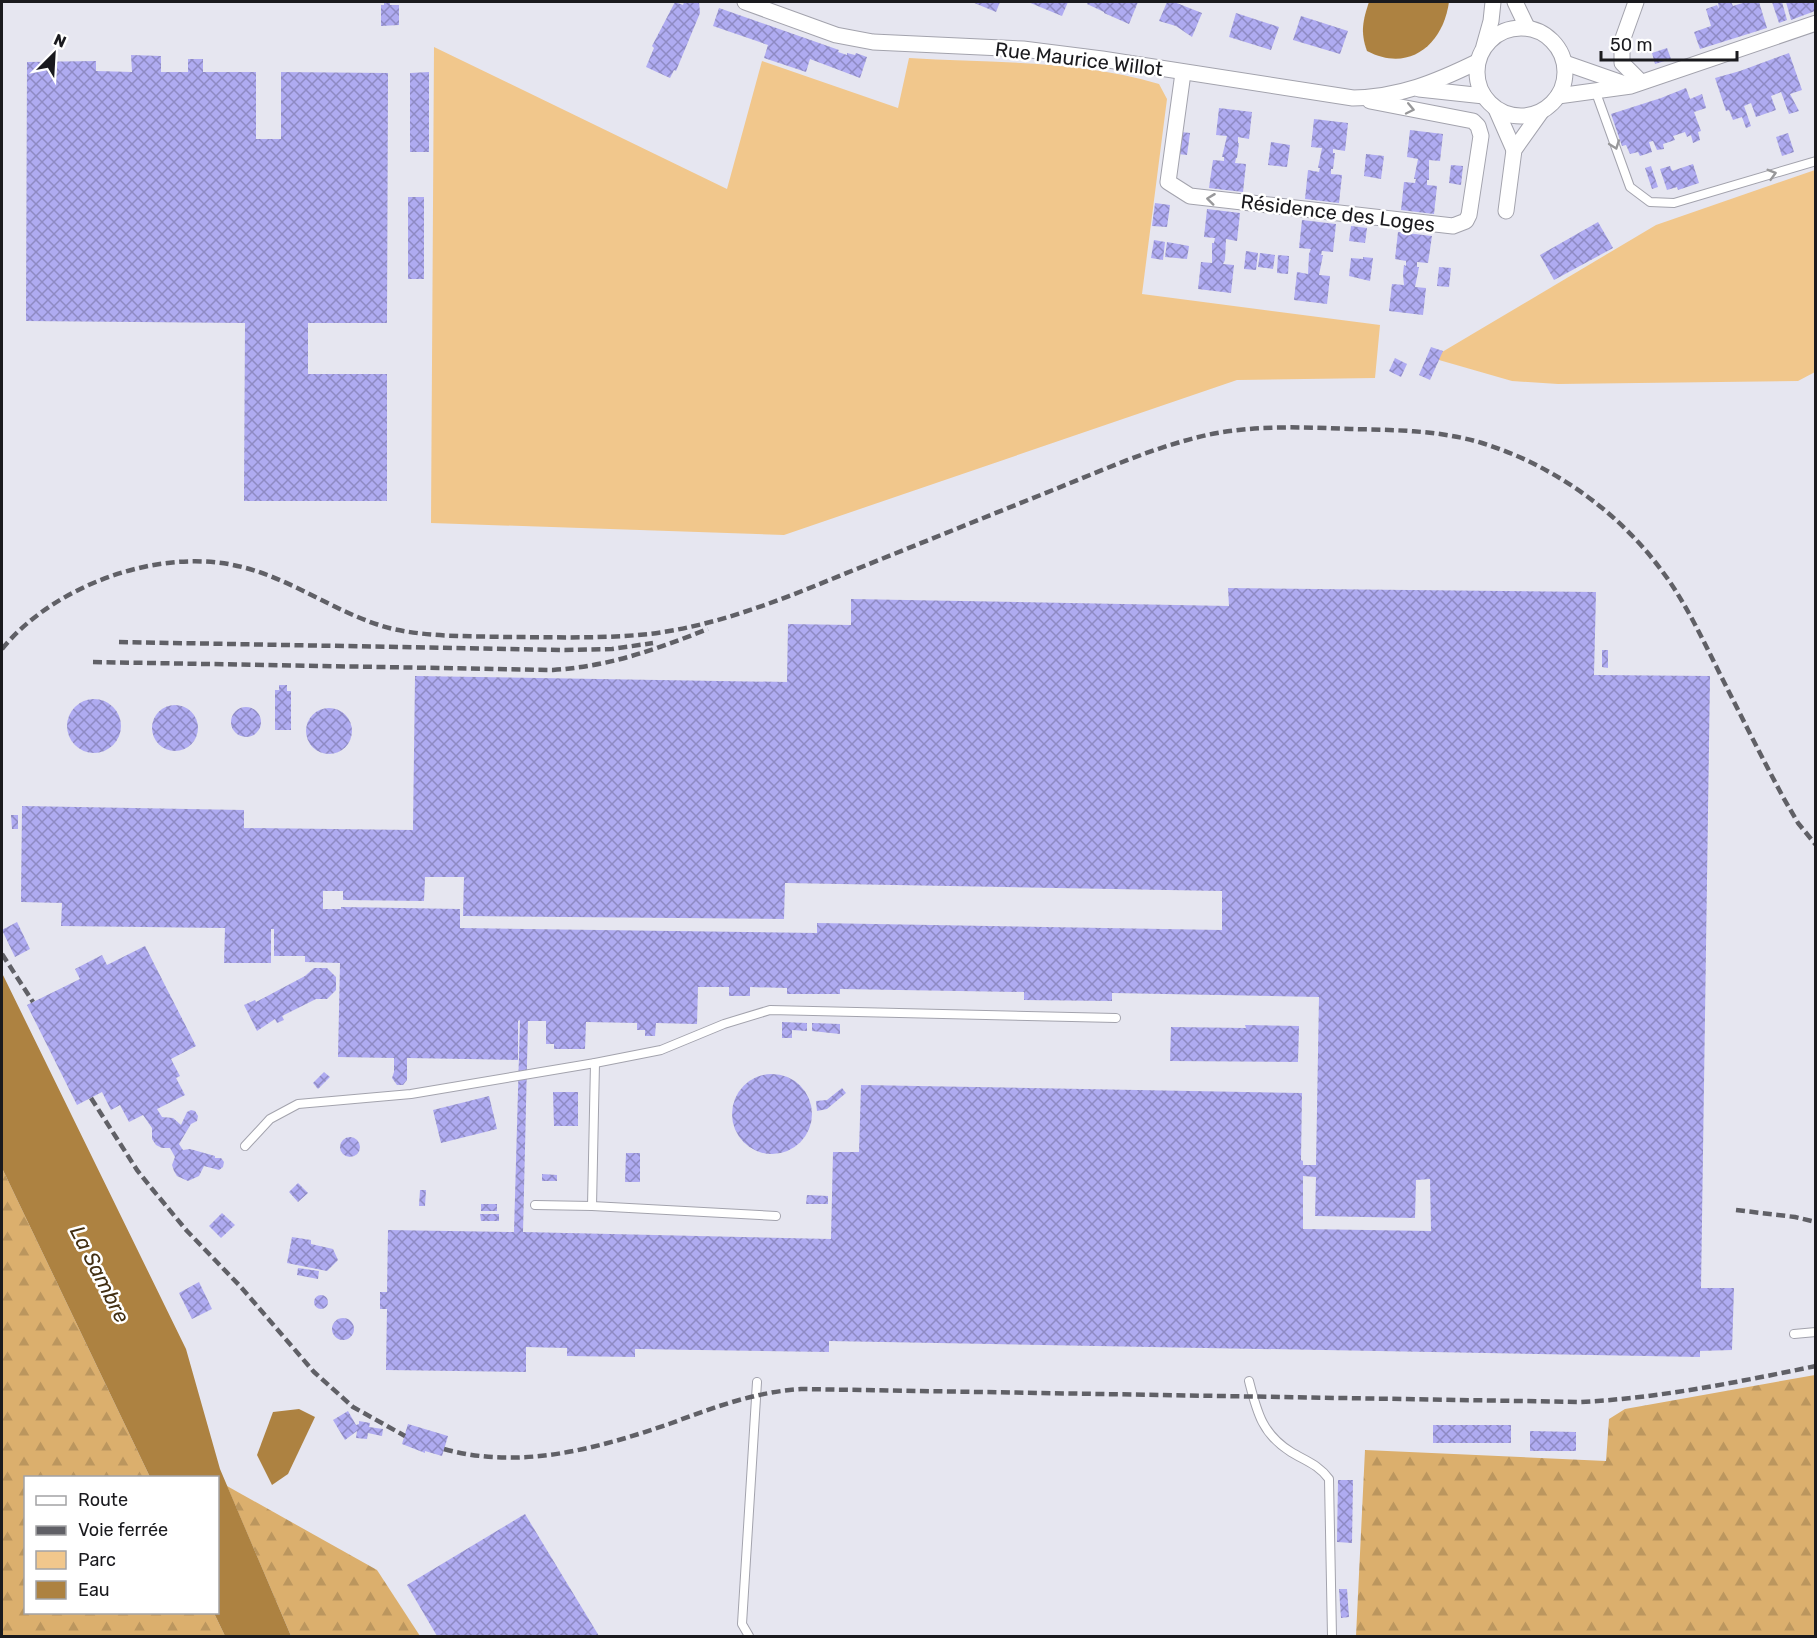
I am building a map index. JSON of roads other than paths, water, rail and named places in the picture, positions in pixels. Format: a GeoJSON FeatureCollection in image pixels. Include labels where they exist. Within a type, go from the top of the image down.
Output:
{"type":"FeatureCollection","features":[{"type":"Feature","properties":{"kind":"street","name":"Rue Maurice Willot"},"geometry":{"type":"LineString","coordinates":[[745,2],[836,35],[864,40],[1023,49],[1353,98],[1373,97],[1416,89],[1477,62]]}},
{"type":"Feature","properties":{"kind":"street"},"geometry":{"type":"LineString","coordinates":[[1493,2],[1491,21],[1477,62],[1476,74],[1478,86],[1496,108],[1514,150]]}},
{"type":"Feature","properties":{"kind":"street"},"geometry":{"type":"LineString","coordinates":[[1515,2],[1527,27]]}},
{"type":"Feature","properties":{"kind":"street"},"geometry":{"type":"LineString","coordinates":[[1636,2],[1622,41],[1622,63],[1636,84]]}},
{"type":"Feature","properties":{"kind":"street"},"geometry":{"type":"LineString","coordinates":[[1558,96],[1636,84],[1815,23]]}},
{"type":"Feature","properties":{"kind":"street"},"geometry":{"type":"LineString","coordinates":[[1484,46],[1503,30],[1527,27],[1552,39],[1565,63],[1563,86],[1558,96],[1541,112],[1514,150],[1506,211]]}},
{"type":"Feature","properties":{"kind":"street"},"geometry":{"type":"LineString","coordinates":[[1565,63],[1636,84]]}},
{"type":"Feature","properties":{"kind":"street","name":"Résidence des Loges"},"geometry":{"type":"LineString","coordinates":[[1183,73],[1168,182],[1190,196],[1453,226],[1466,221],[1469,215],[1481,136],[1478,126],[1473,121],[1353,98]]}},
{"type":"Feature","properties":{"kind":"street","name":"Rue Maurice Willot"},"geometry":{"type":"LineString","coordinates":[[1416,89],[1484,96]]}},
{"type":"Feature","properties":{"kind":"street"},"geometry":{"type":"LineString","coordinates":[[1496,108],[1518,116],[1541,112]]}},
{"type":"Feature","properties":{"kind":"lane"},"geometry":{"type":"LineString","coordinates":[[1595,90],[1630,187],[1650,202],[1674,203],[1815,161]]}},
{"type":"Feature","properties":{"kind":"lane"},"geometry":{"type":"LineString","coordinates":[[245,1146],[270,1119],[298,1104],[411,1094],[596,1063],[660,1050],[724,1024],[770,1010],[1116,1018]]}},
{"type":"Feature","properties":{"kind":"lane"},"geometry":{"type":"LineString","coordinates":[[592,1206],[596,1063]]}},
{"type":"Feature","properties":{"kind":"lane"},"geometry":{"type":"LineString","coordinates":[[535,1205],[776,1216]]}},
{"type":"Feature","properties":{"kind":"lane"},"geometry":{"type":"LineString","coordinates":[[1794,1334],[1815,1332]]}},
{"type":"Feature","properties":{"kind":"lane"},"geometry":{"type":"LineString","coordinates":[[1249,1381],[1258,1417],[1267,1431],[1291,1452],[1322,1469],[1329,1479],[1332,1636]]}},
{"type":"Feature","properties":{"kind":"lane"},"geometry":{"type":"LineString","coordinates":[[750,1636],[742,1624],[757,1382]]}},
{"type":"Feature","properties":{"kind":"water"},"geometry":{"type":"Polygon","coordinates":[[[1369,2],[1449,2],[1440,31],[1431,42],[1422,51],[1410,57],[1397,59],[1382,57],[1367,51],[1363,26],[1369,2]]]}},
{"type":"Feature","properties":{"kind":"water","name":"La Sambre"},"geometry":{"type":"Polygon","coordinates":[[[2,973],[186,1349],[220,1469],[291,1636],[225,1636],[214,1614],[219,1614],[219,1476],[150,1476],[2,1168],[2,973]]]}},
{"type":"Feature","properties":{"kind":"water"},"geometry":{"type":"Polygon","coordinates":[[[299,1409],[315,1417],[288,1474],[272,1485],[257,1455],[273,1412],[299,1409]]]}},
{"type":"Feature","properties":{"kind":"railway"},"geometry":{"type":"LineString","coordinates":[[2,649],[24,626],[50,606],[79,589],[111,576],[144,567],[178,562],[211,562],[262,573],[354,616],[407,632],[449,636],[506,637],[595,637],[649,634],[699,625],[772,602],[1148,452],[1187,440],[1225,432],[1278,428],[1433,433],[1482,443],[1508,452],[1559,477],[1604,510],[1645,549],[1670,582],[1683,604],[1783,797],[1798,823],[1816,845]]}},
{"type":"Feature","properties":{"kind":"railway"},"geometry":{"type":"LineString","coordinates":[[93,662],[553,670],[594,665],[632,656],[708,629]]}},
{"type":"Feature","properties":{"kind":"railway"},"geometry":{"type":"LineString","coordinates":[[119,642],[565,650],[612,649],[653,643]]}},
{"type":"Feature","properties":{"kind":"railway"},"geometry":{"type":"LineString","coordinates":[[2,954],[33,1002]]}},
{"type":"Feature","properties":{"kind":"railway"},"geometry":{"type":"LineString","coordinates":[[91,1098],[137,1170],[153,1190],[314,1372],[353,1407],[405,1436]]}},
{"type":"Feature","properties":{"kind":"railway"},"geometry":{"type":"LineString","coordinates":[[1736,1210],[1795,1217],[1816,1222]]}},
{"type":"Feature","properties":{"kind":"railway"},"geometry":{"type":"LineString","coordinates":[[444,1449],[472,1455],[501,1457],[558,1454],[614,1441],[750,1397],[801,1389],[1581,1402],[1670,1393],[1816,1366]]}}]}
